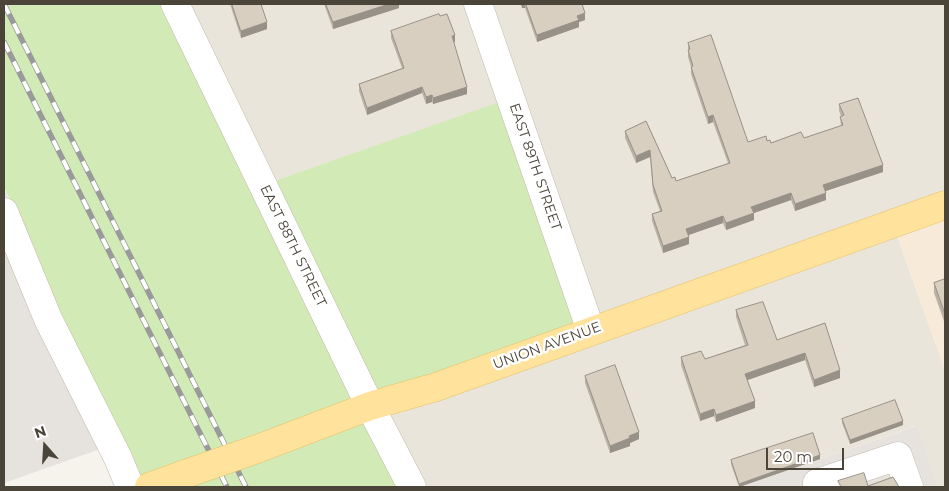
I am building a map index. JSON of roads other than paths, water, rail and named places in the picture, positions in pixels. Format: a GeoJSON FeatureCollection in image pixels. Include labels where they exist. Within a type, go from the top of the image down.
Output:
{"type":"FeatureCollection","features":[{"type":"Feature","properties":{"kind":"main road","name":"UNION AVENUE"},"geometry":{"type":"LineString","coordinates":[[149,487],[370,406],[436,387],[591,330],[945,206]]}},
{"type":"Feature","properties":{"kind":"street","name":"EAST 88TH STREET"},"geometry":{"type":"LineString","coordinates":[[175,4],[370,406],[412,487]]}},
{"type":"Feature","properties":{"kind":"street","name":"EAST 89TH STREET"},"geometry":{"type":"LineString","coordinates":[[478,4],[591,330]]}},
{"type":"Feature","properties":{"kind":"street"},"geometry":{"type":"LineString","coordinates":[[4,212],[48,319],[118,458],[130,487]]}},
{"type":"Feature","properties":{"kind":"street"},"geometry":{"type":"LineString","coordinates":[[817,483],[898,456],[909,487]]}},
{"type":"Feature","properties":{"kind":"railway"},"geometry":{"type":"LineString","coordinates":[[4,4],[246,487]]}},
{"type":"Feature","properties":{"kind":"railway"},"geometry":{"type":"LineString","coordinates":[[4,42],[227,487]]}}]}
